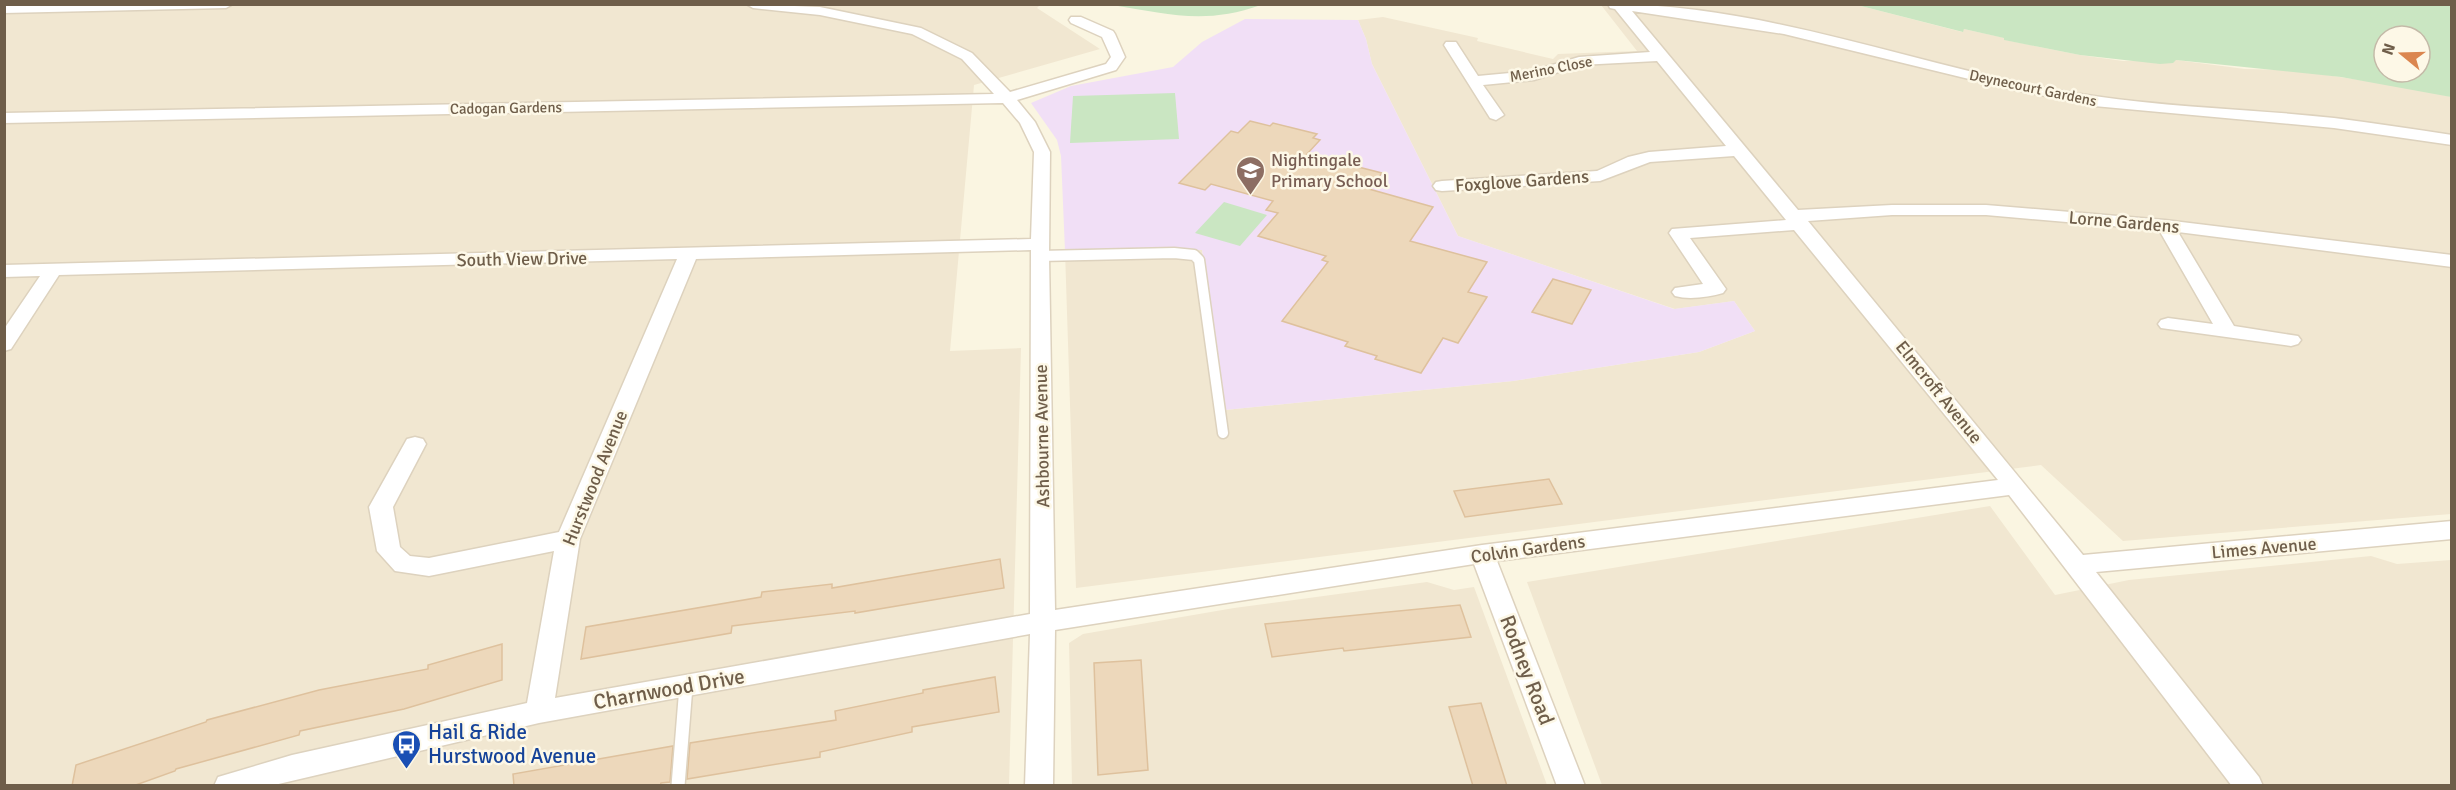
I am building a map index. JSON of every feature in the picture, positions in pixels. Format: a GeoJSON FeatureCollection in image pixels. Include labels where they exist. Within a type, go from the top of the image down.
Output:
{"type":"FeatureCollection","features":[{"type":"Feature","properties":{"kind":"street"},"geometry":{"type":"LineString","coordinates":[[4,9],[226,4]]}},
{"type":"Feature","properties":{"kind":"street","name":"Ashbourne Avenue"},"geometry":{"type":"LineString","coordinates":[[753,4],[820,11],[916,31],[967,56],[1027,122],[1042,152],[1040,250],[1043,621],[1039,786]]}},
{"type":"Feature","properties":{"kind":"street","name":"Elmcroft Avenue"},"geometry":{"type":"LineString","coordinates":[[1616,5],[1663,56],[1741,150],[2015,486],[2248,786]]}},
{"type":"Feature","properties":{"kind":"street","name":"Deynecourt Gardens"},"geometry":{"type":"LineString","coordinates":[[1616,5],[1784,30],[2006,83],[2094,101],[2334,123],[2451,140]]}},
{"type":"Feature","properties":{"kind":"street","name":"Cadogan Gardens"},"geometry":{"type":"LineString","coordinates":[[4,118],[1007,98],[1111,67],[1118,57],[1108,34],[1076,20]]}},
{"type":"Feature","properties":{"kind":"street"},"geometry":{"type":"LineString","coordinates":[[1451,45],[1465,72],[1475,81],[1496,115]]}},
{"type":"Feature","properties":{"kind":"street","name":"Merino Close"},"geometry":{"type":"LineString","coordinates":[[1475,81],[1534,75],[1579,61],[1663,56]]}},
{"type":"Feature","properties":{"kind":"street","name":"Foxglove Gardens"},"geometry":{"type":"LineString","coordinates":[[1442,186],[1600,176],[1649,157],[1741,150]]}},
{"type":"Feature","properties":{"kind":"street","name":"Lorne Gardens"},"geometry":{"type":"LineString","coordinates":[[1682,292],[1716,289],[1678,233],[1892,210],[1986,210],[2165,225],[2451,261]]}},
{"type":"Feature","properties":{"kind":"street"},"geometry":{"type":"LineString","coordinates":[[2165,225],[2227,331]]}},
{"type":"Feature","properties":{"kind":"street","name":"South View Drive"},"geometry":{"type":"LineString","coordinates":[[4,271],[688,255],[1040,250]]}},
{"type":"Feature","properties":{"kind":"street","name":"Hurstwood Avenue"},"geometry":{"type":"LineString","coordinates":[[539,712],[568,539],[688,255]]}},
{"type":"Feature","properties":{"kind":"street"},"geometry":{"type":"LineString","coordinates":[[4,345],[53,270]]}},
{"type":"Feature","properties":{"kind":"street"},"geometry":{"type":"LineString","coordinates":[[2168,324],[2292,340]]}},
{"type":"Feature","properties":{"kind":"street"},"geometry":{"type":"LineString","coordinates":[[415,444],[381,507],[389,551],[404,566],[429,567],[568,539]]}},
{"type":"Feature","properties":{"kind":"street","name":"Colvin Gardens"},"geometry":{"type":"LineString","coordinates":[[1043,621],[1482,554],[2015,486]]}},
{"type":"Feature","properties":{"kind":"street","name":"Limes Avenue"},"geometry":{"type":"LineString","coordinates":[[2077,565],[2451,530]]}},
{"type":"Feature","properties":{"kind":"street","name":"Rodney Road"},"geometry":{"type":"LineString","coordinates":[[1482,554],[1571,786]]}},
{"type":"Feature","properties":{"kind":"street","name":"Charnwood Drive"},"geometry":{"type":"LineString","coordinates":[[228,786],[292,767],[539,712],[1043,621]]}},
{"type":"Feature","properties":{"kind":"lane"},"geometry":{"type":"LineString","coordinates":[[1040,250],[1194,255],[1198,260],[1223,433]]}},
{"type":"Feature","properties":{"kind":"lane"},"geometry":{"type":"LineString","coordinates":[[678,786],[686,686]]}},
{"type":"Feature","properties":{"kind":"shaded area"},"geometry":{"type":"Polygon","coordinates":[[[1041,4],[1037,8],[1100,49],[974,85],[950,351],[1021,348],[1009,785],[5,786],[5,5],[1041,4]]]}},
{"type":"Feature","properties":{"kind":"shaded area"},"geometry":{"type":"Polygon","coordinates":[[[1601,5],[1857,5],[1962,32],[1964,29],[2080,55],[2123,61],[2176,60],[2245,69],[2293,70],[2372,82],[2372,84],[2420,89],[2451,97],[2451,514],[2123,541],[2041,465],[1076,588],[1065,251],[1202,250],[1225,410],[1513,381],[1699,352],[1755,331],[1734,301],[1675,309],[1458,236],[1372,64],[1366,39],[1358,20],[1383,17],[1478,38],[1477,41],[1553,59],[1558,54],[1637,51],[1601,5]]]}},
{"type":"Feature","properties":{"kind":"shaded area","name":"Nightingale Primary School"},"geometry":{"type":"Polygon","coordinates":[[[1245,19],[1358,20],[1366,39],[1372,64],[1458,236],[1674,309],[1734,301],[1755,331],[1699,352],[1513,381],[1225,410],[1202,250],[1065,251],[1061,156],[1057,140],[1031,103],[1071,86],[1173,67],[1202,42],[1245,19]]]}},
{"type":"Feature","properties":{"kind":"shaded area"},"geometry":{"type":"Polygon","coordinates":[[[1990,506],[2055,595],[2129,580],[2371,556],[2397,564],[2451,560],[2451,785],[1602,785],[1527,582],[1990,506]]]}},
{"type":"Feature","properties":{"kind":"shaded area"},"geometry":{"type":"Polygon","coordinates":[[[1427,582],[1454,590],[1474,587],[1547,785],[1072,785],[1069,643],[1083,634],[1234,608],[1427,582]]]}},
{"type":"Feature","properties":{"kind":"green space"},"geometry":{"type":"Polygon","coordinates":[[[1112,5],[1261,5],[1222,15],[1186,16],[1112,5]]]}},
{"type":"Feature","properties":{"kind":"green space"},"geometry":{"type":"Polygon","coordinates":[[[1857,5],[2451,5],[2451,97],[2380,84],[2432,84],[2432,24],[2372,24],[2372,83],[2341,77],[2176,60],[2173,63],[2160,64],[2080,55],[2004,40],[2004,38],[1964,29],[1963,32],[1857,5]]]}},
{"type":"Feature","properties":{"kind":"green space"},"geometry":{"type":"Polygon","coordinates":[[[1175,93],[1179,139],[1070,143],[1073,96],[1175,93]]]}},
{"type":"Feature","properties":{"kind":"green space"},"geometry":{"type":"Polygon","coordinates":[[[1224,202],[1267,215],[1240,246],[1195,233],[1224,202]]]}},
{"type":"Feature","properties":{"kind":"building"},"geometry":{"type":"Polygon","coordinates":[[[1250,121],[1270,126],[1273,123],[1317,134],[1313,138],[1320,140],[1307,154],[1382,173],[1369,189],[1433,207],[1410,241],[1487,262],[1468,292],[1487,297],[1458,343],[1443,338],[1421,373],[1375,359],[1377,356],[1345,346],[1348,342],[1282,321],[1328,262],[1322,260],[1326,256],[1258,236],[1278,213],[1266,210],[1273,201],[1211,184],[1205,190],[1179,183],[1231,131],[1238,133],[1250,121]]]}},
{"type":"Feature","properties":{"kind":"building"},"geometry":{"type":"Polygon","coordinates":[[[1553,279],[1591,290],[1572,324],[1532,312],[1553,279]]]}},
{"type":"Feature","properties":{"kind":"building"},"geometry":{"type":"Polygon","coordinates":[[[1549,479],[1562,504],[1465,517],[1454,491],[1549,479]]]}},
{"type":"Feature","properties":{"kind":"building"},"geometry":{"type":"Polygon","coordinates":[[[1000,559],[1004,588],[855,613],[855,611],[732,626],[731,633],[581,659],[586,627],[761,597],[762,592],[832,584],[832,588],[1000,559]]]}},
{"type":"Feature","properties":{"kind":"building"},"geometry":{"type":"Polygon","coordinates":[[[1460,605],[1471,637],[1344,651],[1343,648],[1272,657],[1265,624],[1460,605]]]}},
{"type":"Feature","properties":{"kind":"building"},"geometry":{"type":"Polygon","coordinates":[[[502,644],[502,680],[404,709],[300,731],[299,735],[176,769],[133,786],[72,786],[76,765],[207,720],[319,690],[428,669],[428,665],[502,644]]]}},
{"type":"Feature","properties":{"kind":"building"},"geometry":{"type":"Polygon","coordinates":[[[1141,660],[1148,770],[1098,775],[1094,663],[1141,660]]]}},
{"type":"Feature","properties":{"kind":"building"},"geometry":{"type":"Polygon","coordinates":[[[995,677],[999,712],[912,727],[912,732],[820,752],[820,757],[687,779],[690,743],[836,720],[835,711],[923,693],[923,690],[995,677]]]}},
{"type":"Feature","properties":{"kind":"building"},"geometry":{"type":"Polygon","coordinates":[[[1481,703],[1507,786],[1473,786],[1449,707],[1481,703]]]}},
{"type":"Feature","properties":{"kind":"building"},"geometry":{"type":"Polygon","coordinates":[[[673,746],[670,782],[661,783],[660,786],[514,786],[513,774],[673,746]]]}},
{"type":"Feature","properties":{"kind":"place","name":"Nightingale Primary School"},"geometry":{"type":"Point","coordinates":[1250,196]}},
{"type":"Feature","properties":{"kind":"place","name":"Hail & Ride Hurstwood Avenue"},"geometry":{"type":"Point","coordinates":[407,770]}}]}
